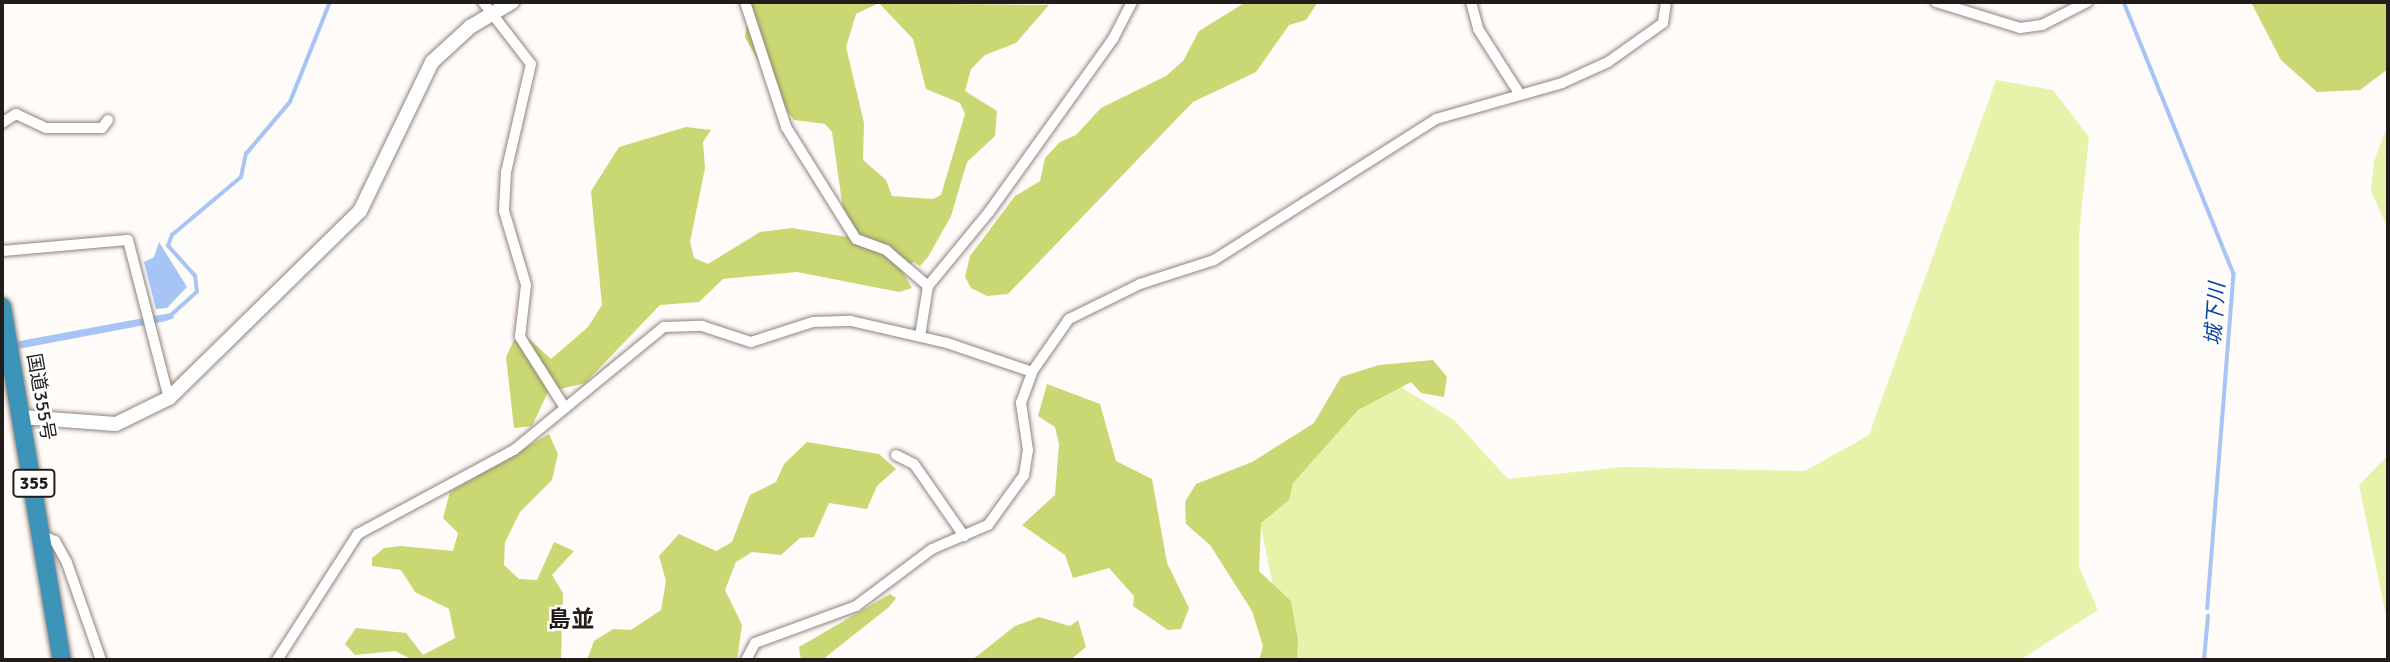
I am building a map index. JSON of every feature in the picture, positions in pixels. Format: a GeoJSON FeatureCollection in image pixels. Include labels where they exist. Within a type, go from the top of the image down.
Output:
{"type":"FeatureCollection","features":[{"type":"Feature","properties":{"kind":"highway","name":"国道355号"},"geometry":{"type":"LineString","coordinates":[[2,307],[45,537],[62,660]]}},
{"type":"Feature","properties":{"kind":"street"},"geometry":{"type":"LineString","coordinates":[[483,2],[495,11],[531,64],[504,203],[526,285],[520,337],[565,408]]}},
{"type":"Feature","properties":{"kind":"street"},"geometry":{"type":"LineString","coordinates":[[22,417],[116,424],[169,398],[360,211],[432,62],[495,11],[512,2]]}},
{"type":"Feature","properties":{"kind":"street"},"geometry":{"type":"LineString","coordinates":[[745,2],[786,127],[856,239],[886,250],[928,286]]}},
{"type":"Feature","properties":{"kind":"street"},"geometry":{"type":"LineString","coordinates":[[920,336],[928,286],[989,212],[1113,39],[1132,2]]}},
{"type":"Feature","properties":{"kind":"street"},"geometry":{"type":"LineString","coordinates":[[1471,2],[1478,29],[1519,93]]}},
{"type":"Feature","properties":{"kind":"street"},"geometry":{"type":"LineString","coordinates":[[746,660],[755,643],[856,606],[932,549],[988,526],[1024,475],[1028,450],[1021,403],[1032,372],[1059,328],[1081,311],[1213,260],[1419,128],[1519,93],[1562,83],[1608,62],[1663,23],[1666,2]]}},
{"type":"Feature","properties":{"kind":"street"},"geometry":{"type":"LineString","coordinates":[[1936,2],[2020,28],[2042,25],[2087,2]]}},
{"type":"Feature","properties":{"kind":"street"},"geometry":{"type":"LineString","coordinates":[[2,123],[16,114],[46,128],[102,128],[108,120]]}},
{"type":"Feature","properties":{"kind":"street"},"geometry":{"type":"LineString","coordinates":[[2,251],[128,240],[169,398]]}},
{"type":"Feature","properties":{"kind":"street"},"geometry":{"type":"LineString","coordinates":[[277,660],[358,534],[514,450],[648,337],[678,325],[751,342],[827,320],[920,336],[1032,372]]}},
{"type":"Feature","properties":{"kind":"street"},"geometry":{"type":"LineString","coordinates":[[896,455],[914,464],[964,536]]}},
{"type":"Feature","properties":{"kind":"street"},"geometry":{"type":"LineString","coordinates":[[45,537],[55,541],[67,563],[101,660]]}},
{"type":"Feature","properties":{"kind":"green space"},"geometry":{"type":"Polygon","coordinates":[[[750,2],[878,3],[856,14],[846,47],[864,123],[863,160],[886,180],[892,196],[933,199],[941,195],[965,114],[960,103],[926,89],[913,39],[879,3],[1049,5],[1016,43],[985,55],[971,69],[965,91],[997,111],[995,136],[967,162],[951,216],[928,257],[920,266],[914,262],[901,269],[912,288],[899,292],[797,272],[723,279],[699,302],[660,305],[585,383],[548,392],[532,426],[514,428],[506,357],[514,340],[529,339],[551,359],[588,327],[602,305],[591,191],[619,147],[686,127],[711,130],[703,142],[705,168],[690,242],[694,258],[708,264],[760,232],[792,228],[847,237],[832,132],[825,124],[794,120],[782,104],[745,37],[750,2]]]}},
{"type":"Feature","properties":{"kind":"green space"},"geometry":{"type":"Polygon","coordinates":[[[1246,2],[1318,2],[1306,20],[1289,25],[1256,72],[1193,102],[1008,294],[987,296],[971,288],[965,277],[970,256],[1015,196],[1040,181],[1045,158],[1060,142],[1076,135],[1101,108],[1166,76],[1183,61],[1199,31],[1246,2]]]}},
{"type":"Feature","properties":{"kind":"green space"},"geometry":{"type":"Polygon","coordinates":[[[2251,2],[2388,2],[2388,69],[2360,90],[2317,92],[2281,60],[2251,2]]]}},
{"type":"Feature","properties":{"kind":"green space"},"geometry":{"type":"Polygon","coordinates":[[[1996,80],[2053,90],[2089,137],[2079,235],[2079,567],[2098,610],[2020,660],[1278,660],[1282,629],[1255,499],[1386,378],[1454,420],[1508,479],[1623,467],[1805,471],[1869,435],[1996,80]]]}},
{"type":"Feature","properties":{"kind":"green space"},"geometry":{"type":"Polygon","coordinates":[[[2388,125],[2388,229],[2371,191],[2374,161],[2388,125]]]}},
{"type":"Feature","properties":{"kind":"green space"},"geometry":{"type":"Polygon","coordinates":[[[1433,360],[1447,377],[1444,397],[1421,393],[1411,382],[1358,410],[1293,483],[1289,500],[1261,523],[1259,571],[1291,601],[1298,640],[1297,660],[1259,660],[1263,646],[1252,611],[1210,545],[1186,524],[1185,502],[1196,484],[1252,462],[1314,423],[1341,377],[1379,365],[1433,360]]]}},
{"type":"Feature","properties":{"kind":"green space"},"geometry":{"type":"Polygon","coordinates":[[[1047,384],[1100,404],[1116,461],[1152,479],[1167,563],[1189,608],[1181,629],[1168,630],[1133,606],[1134,596],[1109,568],[1073,578],[1065,555],[1022,525],[1055,495],[1059,444],[1055,427],[1038,416],[1047,384]]]}},
{"type":"Feature","properties":{"kind":"green space"},"geometry":{"type":"Polygon","coordinates":[[[549,434],[558,454],[552,480],[520,512],[505,542],[504,565],[519,579],[537,580],[554,542],[574,551],[552,575],[563,593],[561,660],[413,660],[395,651],[355,655],[345,644],[356,628],[406,633],[423,655],[455,638],[449,609],[415,592],[401,570],[372,566],[372,558],[384,548],[401,546],[453,551],[458,533],[443,518],[450,492],[549,434]]]}},
{"type":"Feature","properties":{"kind":"green space"},"geometry":{"type":"Polygon","coordinates":[[[807,442],[879,454],[896,469],[877,486],[867,509],[829,503],[814,537],[800,538],[781,555],[752,552],[736,562],[725,590],[742,625],[737,660],[587,660],[594,641],[613,629],[631,630],[661,610],[666,581],[659,556],[679,534],[716,551],[732,542],[750,495],[776,482],[784,464],[807,442]]]}},
{"type":"Feature","properties":{"kind":"green space"},"geometry":{"type":"Polygon","coordinates":[[[2388,455],[2388,625],[2359,485],[2388,455]]]}},
{"type":"Feature","properties":{"kind":"green space"},"geometry":{"type":"Polygon","coordinates":[[[890,594],[896,598],[889,607],[822,660],[801,660],[799,647],[890,594]]]}},
{"type":"Feature","properties":{"kind":"green space"},"geometry":{"type":"Polygon","coordinates":[[[1039,617],[1070,626],[1078,620],[1086,647],[1070,660],[972,660],[1015,626],[1039,617]]]}},
{"type":"Feature","properties":{"kind":"water"},"geometry":{"type":"Polygon","coordinates":[[[159,242],[187,287],[167,308],[156,309],[144,262],[154,257],[159,242]]]}},
{"type":"Feature","properties":{"kind":"water"},"geometry":{"type":"Polygon","coordinates":[[[171,313],[174,318],[166,321],[2,352],[2,346],[25,340],[171,313]]]}},
{"type":"Feature","properties":{"kind":"waterway"},"geometry":{"type":"LineString","coordinates":[[170,316],[197,292],[195,276],[168,246],[172,235],[241,177],[246,154],[290,102],[330,2]]}},
{"type":"Feature","properties":{"kind":"waterway","name":"城下川"},"geometry":{"type":"LineString","coordinates":[[2124,2],[2234,274],[2208,608]]}},
{"type":"Feature","properties":{"kind":"waterway","name":"城下川"},"geometry":{"type":"LineString","coordinates":[[2204,660],[2208,616]]}},
{"type":"Feature","properties":{"kind":"district","name":"島並"},"geometry":{"type":"Point","coordinates":[571,620]}}]}
